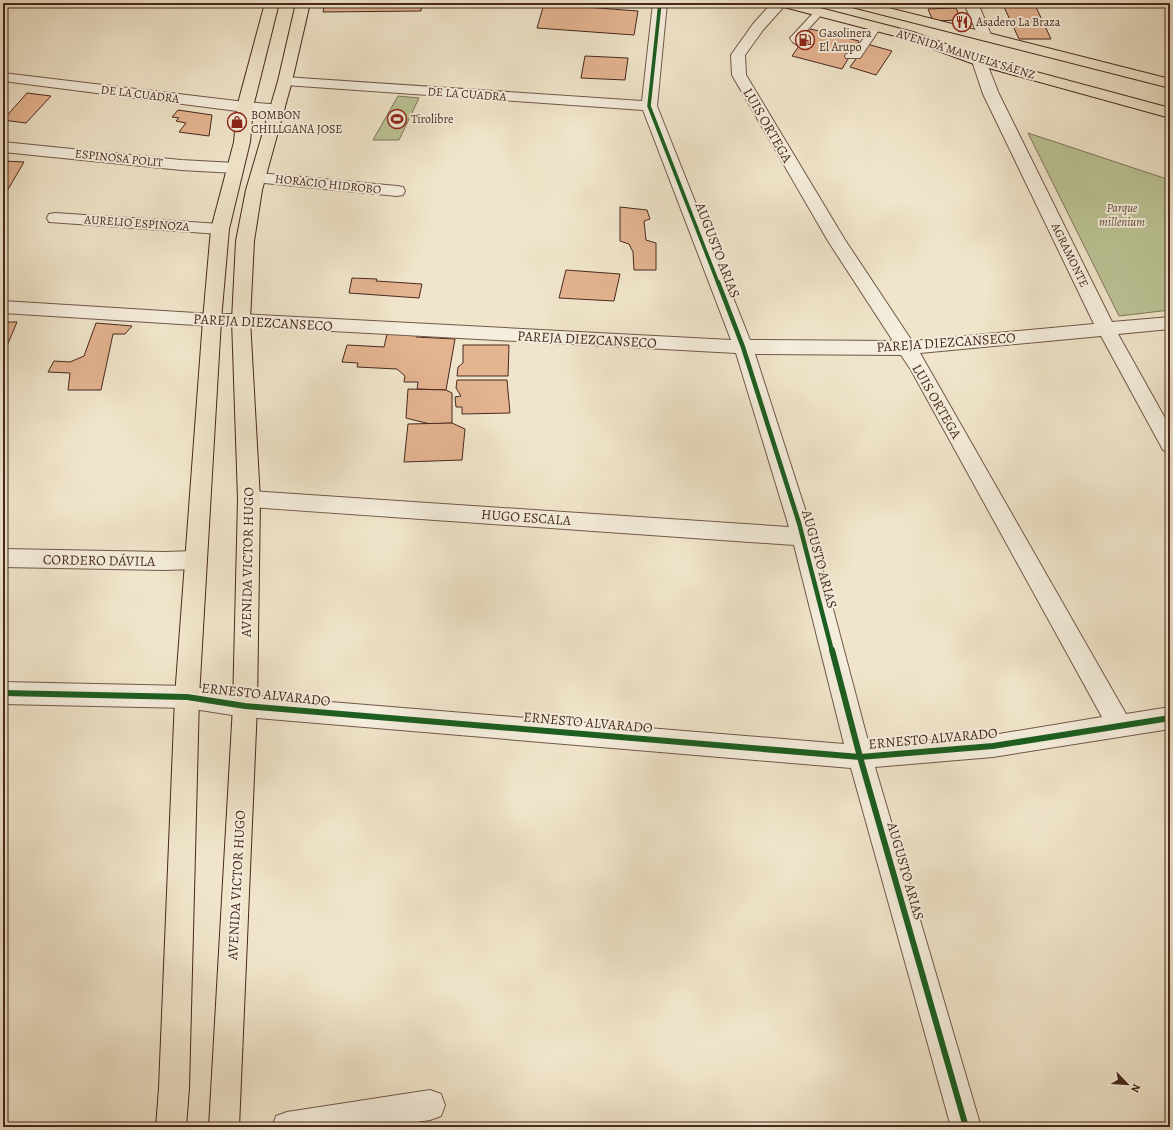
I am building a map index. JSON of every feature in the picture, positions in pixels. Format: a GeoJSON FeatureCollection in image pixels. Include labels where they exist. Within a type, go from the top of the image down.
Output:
{"type":"FeatureCollection","features":[{"type":"Feature","properties":{"kind":"main road"},"geometry":{"type":"LineString","coordinates":[[171,1127],[175,1080],[187,697],[212,320],[220,229],[242,142],[245,107],[272,3]]}},
{"type":"Feature","properties":{"kind":"main road","name":"AVENIDA VICTOR HUGO"},"geometry":{"type":"LineString","coordinates":[[224,1127],[245,706],[249,499],[241,320],[245,241],[254,190],[259,178],[285,81],[303,3]]}},
{"type":"Feature","properties":{"kind":"main road","name":"AVENIDA MANUELA SÁENZ"},"geometry":{"type":"LineString","coordinates":[[785,3],[908,35],[979,61],[1170,112]]}},
{"type":"Feature","properties":{"kind":"main road","name":"AVENIDA MANUELA SÁENZ"},"geometry":{"type":"LineString","coordinates":[[853,3],[1170,84]]}},
{"type":"Feature","properties":{"kind":"street","name":"AUGUSTO ARIAS"},"geometry":{"type":"LineString","coordinates":[[660,3],[649,106],[743,347],[803,536],[860,756],[966,1127]]}},
{"type":"Feature","properties":{"kind":"street","name":"LUIS ORTEGA"},"geometry":{"type":"LineString","coordinates":[[780,3],[758,27],[738,56],[739,75],[833,234],[919,367],[1120,726]]}},
{"type":"Feature","properties":{"kind":"street"},"geometry":{"type":"LineString","coordinates":[[971,3],[984,36]]}},
{"type":"Feature","properties":{"kind":"street","name":"AGRAMONTE"},"geometry":{"type":"LineString","coordinates":[[979,61],[991,94],[1106,329],[1170,446]]}},
{"type":"Feature","properties":{"kind":"street","name":"DE LA CUADRA"},"geometry":{"type":"LineString","coordinates":[[3,77],[245,107],[277,108]]}},
{"type":"Feature","properties":{"kind":"street","name":"DE LA CUADRA"},"geometry":{"type":"LineString","coordinates":[[285,81],[649,106]]}},
{"type":"Feature","properties":{"kind":"street","name":"ESPINOSA POLIT"},"geometry":{"type":"LineString","coordinates":[[3,147],[173,164],[235,168]]}},
{"type":"Feature","properties":{"kind":"street","name":"HORACIO HIDROBO"},"geometry":{"type":"LineString","coordinates":[[259,178],[397,191]]}},
{"type":"Feature","properties":{"kind":"street","name":"AURELIO ESPINOZA"},"geometry":{"type":"LineString","coordinates":[[55,218],[220,229]]}},
{"type":"Feature","properties":{"kind":"street","name":"PAREJA DIEZCANSECO"},"geometry":{"type":"LineString","coordinates":[[3,307],[212,320],[241,320],[743,347],[906,348],[1170,323]]}},
{"type":"Feature","properties":{"kind":"street","name":"HUGO ESCALA"},"geometry":{"type":"LineString","coordinates":[[249,499],[803,536]]}},
{"type":"Feature","properties":{"kind":"street","name":"CORDERO DÁVILA"},"geometry":{"type":"LineString","coordinates":[[3,558],[164,561],[196,560]]}},
{"type":"Feature","properties":{"kind":"street","name":"ERNESTO ALVARADO"},"geometry":{"type":"LineString","coordinates":[[3,693],[187,697],[245,706],[860,756],[993,746],[1170,718]]}},
{"type":"Feature","properties":{"kind":"street"},"geometry":{"type":"LineString","coordinates":[[287,1127],[430,1105]]}},
{"type":"Feature","properties":{"kind":"lane"},"geometry":{"type":"LineString","coordinates":[[802,43],[795,38],[819,12]]}},
{"type":"Feature","properties":{"kind":"lane"},"geometry":{"type":"LineString","coordinates":[[850,56],[856,56],[876,27]]}},
{"type":"Feature","properties":{"kind":"green space","name":"Tirolibre"},"geometry":{"type":"Polygon","coordinates":[[[398,96],[419,98],[399,140],[373,140],[398,96]]]}},
{"type":"Feature","properties":{"kind":"green space","name":"Parque millenium"},"geometry":{"type":"Polygon","coordinates":[[[1028,133],[1170,180],[1170,310],[1119,316],[1028,133]]]}},
{"type":"Feature","properties":{"kind":"building"},"geometry":{"type":"Polygon","coordinates":[[[325,3],[422,3],[421,11],[323,12],[325,3]]]}},
{"type":"Feature","properties":{"kind":"building"},"geometry":{"type":"Polygon","coordinates":[[[544,4],[638,11],[634,35],[537,28],[544,4]]]}},
{"type":"Feature","properties":{"kind":"building"},"geometry":{"type":"Polygon","coordinates":[[[1004,7],[1036,7],[1051,39],[1019,39],[1004,7]]]}},
{"type":"Feature","properties":{"kind":"building"},"geometry":{"type":"Polygon","coordinates":[[[956,8],[961,20],[933,21],[928,9],[956,8]]]}},
{"type":"Feature","properties":{"kind":"building"},"geometry":{"type":"Polygon","coordinates":[[[811,29],[859,41],[842,69],[792,56],[811,29]]]}},
{"type":"Feature","properties":{"kind":"building"},"geometry":{"type":"Polygon","coordinates":[[[867,44],[892,51],[876,75],[850,67],[867,44]]]}},
{"type":"Feature","properties":{"kind":"building"},"geometry":{"type":"Polygon","coordinates":[[[585,56],[628,58],[625,80],[581,78],[585,56]]]}},
{"type":"Feature","properties":{"kind":"building"},"geometry":{"type":"Polygon","coordinates":[[[27,93],[51,96],[26,123],[3,120],[27,93]]]}},
{"type":"Feature","properties":{"kind":"building"},"geometry":{"type":"Polygon","coordinates":[[[178,110],[212,115],[209,136],[179,132],[186,123],[176,121],[179,118],[172,117],[178,110]]]}},
{"type":"Feature","properties":{"kind":"building"},"geometry":{"type":"Polygon","coordinates":[[[3,161],[24,162],[3,198],[3,161]]]}},
{"type":"Feature","properties":{"kind":"building"},"geometry":{"type":"Polygon","coordinates":[[[620,207],[647,210],[650,219],[644,221],[646,240],[656,243],[656,270],[634,270],[633,252],[629,244],[620,241],[620,207]]]}},
{"type":"Feature","properties":{"kind":"building"},"geometry":{"type":"Polygon","coordinates":[[[566,270],[620,274],[614,301],[559,298],[566,270]]]}},
{"type":"Feature","properties":{"kind":"building"},"geometry":{"type":"Polygon","coordinates":[[[352,278],[422,284],[419,298],[349,293],[352,278]]]}},
{"type":"Feature","properties":{"kind":"building"},"geometry":{"type":"Polygon","coordinates":[[[3,322],[17,322],[4,353],[3,353],[3,322]]]}},
{"type":"Feature","properties":{"kind":"building"},"geometry":{"type":"Polygon","coordinates":[[[96,323],[132,326],[125,334],[113,334],[101,390],[68,390],[70,373],[48,372],[54,361],[70,362],[84,356],[96,323]]]}},
{"type":"Feature","properties":{"kind":"building"},"geometry":{"type":"Polygon","coordinates":[[[388,330],[418,331],[416,337],[455,339],[446,390],[417,389],[418,382],[404,382],[405,376],[397,369],[357,367],[358,363],[342,362],[347,345],[384,347],[388,330]]]}},
{"type":"Feature","properties":{"kind":"building"},"geometry":{"type":"Polygon","coordinates":[[[463,345],[509,345],[508,376],[457,376],[458,367],[463,363],[463,345]]]}},
{"type":"Feature","properties":{"kind":"building"},"geometry":{"type":"Polygon","coordinates":[[[457,380],[507,380],[510,413],[462,414],[462,407],[456,407],[455,397],[461,396],[456,388],[457,380]]]}},
{"type":"Feature","properties":{"kind":"building"},"geometry":{"type":"Polygon","coordinates":[[[408,389],[446,390],[452,393],[452,423],[430,424],[406,418],[408,389]]]}},
{"type":"Feature","properties":{"kind":"building"},"geometry":{"type":"Polygon","coordinates":[[[452,423],[465,429],[462,460],[404,462],[408,424],[452,423]]]}},
{"type":"Feature","properties":{"kind":"cycle path"},"geometry":{"type":"LineString","coordinates":[[660,3],[649,106],[743,347],[799,523],[860,757],[966,1127]]}},
{"type":"Feature","properties":{"kind":"cycle path"},"geometry":{"type":"LineString","coordinates":[[3,693],[187,697],[245,706],[860,757],[993,746],[1170,718]]}},
{"type":"Feature","properties":{"kind":"place","name":"Asadero La Braza"},"geometry":{"type":"Point","coordinates":[962,22]}},
{"type":"Feature","properties":{"kind":"place","name":"Gasolinera El Arupo"},"geometry":{"type":"Point","coordinates":[805,40]}},
{"type":"Feature","properties":{"kind":"place","name":"Tirolibre"},"geometry":{"type":"Point","coordinates":[397,119]}},
{"type":"Feature","properties":{"kind":"place","name":"BOMBON CHILLGANA JOSE"},"geometry":{"type":"Point","coordinates":[237,122]}}]}
